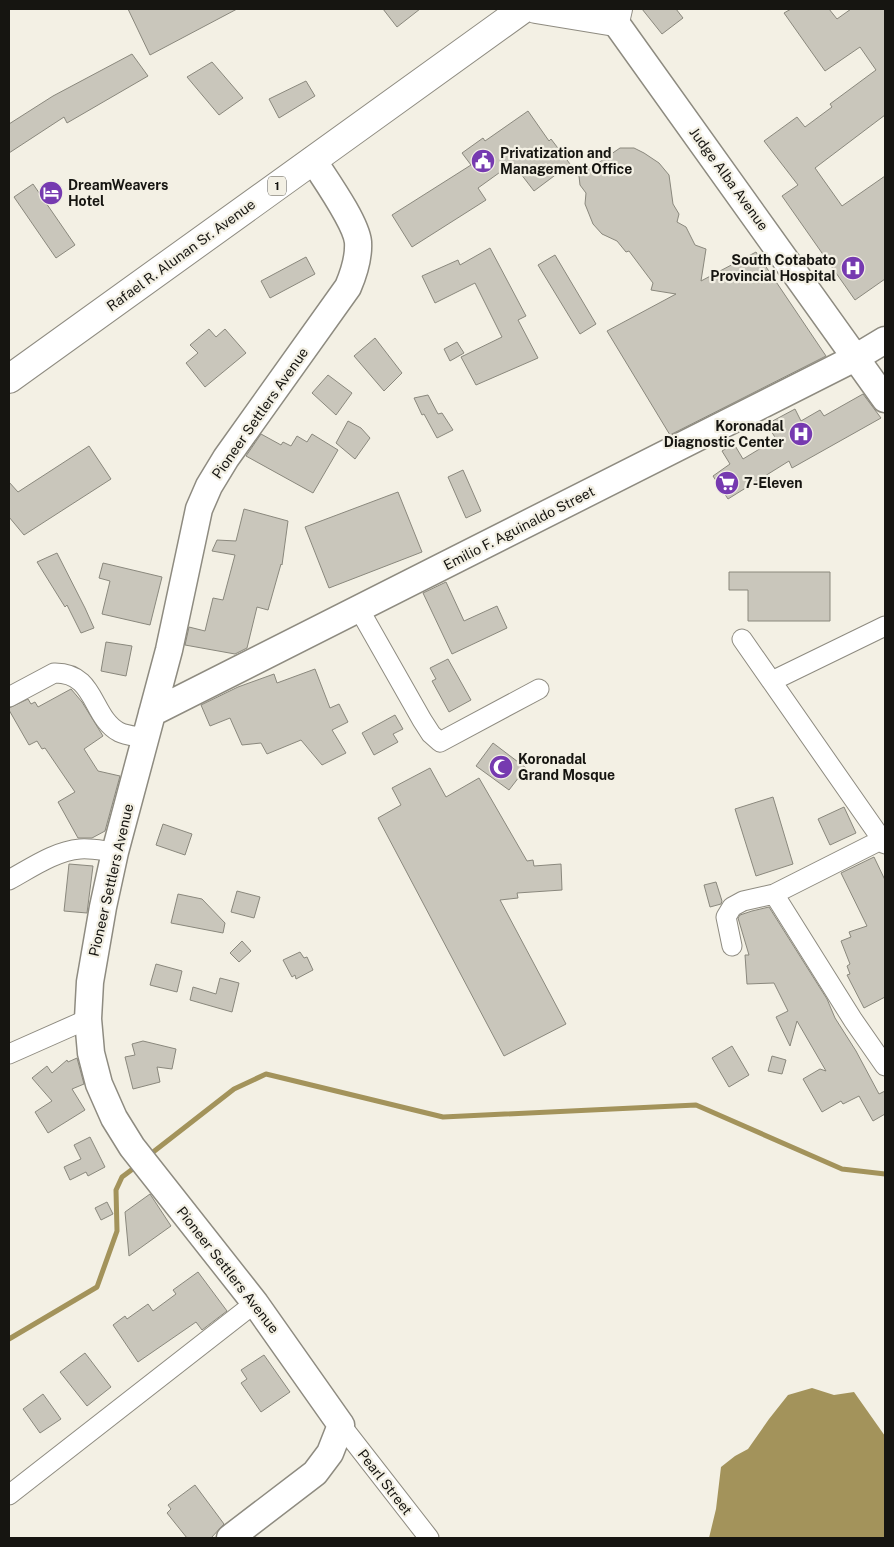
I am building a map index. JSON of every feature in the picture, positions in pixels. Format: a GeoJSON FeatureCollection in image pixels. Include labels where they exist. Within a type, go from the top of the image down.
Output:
{"type":"FeatureCollection","features":[{"type":"Feature","properties":{"kind":"highway","name":"Rafael R. Alunan Sr. Avenue"},"geometry":{"type":"LineString","coordinates":[[9,379],[523,9]]}},
{"type":"Feature","properties":{"kind":"highway"},"geometry":{"type":"LineString","coordinates":[[536,9],[613,13]]}},
{"type":"Feature","properties":{"kind":"street","name":"Judge Alba Avenue"},"geometry":{"type":"LineString","coordinates":[[613,13],[885,399]]}},
{"type":"Feature","properties":{"kind":"street","name":"Pioneer Settlers Avenue"},"geometry":{"type":"LineString","coordinates":[[313,160],[353,226],[358,241],[354,273],[348,287],[226,458],[209,486],[199,509],[181,596],[116,852],[94,953],[88,1019],[91,1053],[99,1084],[114,1118],[132,1147],[256,1303],[341,1425]]}},
{"type":"Feature","properties":{"kind":"street","name":"Emilio F. Aguinaldo Street"},"geometry":{"type":"LineString","coordinates":[[149,726],[359,609],[855,358],[885,340]]}},
{"type":"Feature","properties":{"kind":"street"},"geometry":{"type":"LineString","coordinates":[[359,609],[422,720],[431,734],[440,742],[539,689]]}},
{"type":"Feature","properties":{"kind":"street"},"geometry":{"type":"LineString","coordinates":[[772,681],[885,626]]}},
{"type":"Feature","properties":{"kind":"street"},"geometry":{"type":"LineString","coordinates":[[732,946],[726,917],[732,907],[743,901],[774,894],[884,841],[742,639]]}},
{"type":"Feature","properties":{"kind":"street"},"geometry":{"type":"LineString","coordinates":[[9,697],[54,673],[62,672],[78,679],[108,722],[118,731],[126,735],[149,726]]}},
{"type":"Feature","properties":{"kind":"street"},"geometry":{"type":"LineString","coordinates":[[9,880],[49,858],[70,851],[81,849],[116,852]]}},
{"type":"Feature","properties":{"kind":"street"},"geometry":{"type":"LineString","coordinates":[[774,894],[853,1020],[885,1066]]}},
{"type":"Feature","properties":{"kind":"street"},"geometry":{"type":"LineString","coordinates":[[9,1054],[88,1019]]}},
{"type":"Feature","properties":{"kind":"street"},"geometry":{"type":"LineString","coordinates":[[9,1495],[256,1303]]}},
{"type":"Feature","properties":{"kind":"street"},"geometry":{"type":"LineString","coordinates":[[230,1538],[315,1473],[330,1453],[341,1425]]}},
{"type":"Feature","properties":{"kind":"street","name":"Pearl Street"},"geometry":{"type":"LineString","coordinates":[[341,1425],[429,1538]]}},
{"type":"Feature","properties":{"kind":"shaded area"},"geometry":{"type":"Polygon","coordinates":[[[812,1388],[834,1395],[854,1392],[885,1436],[885,1538],[709,1538],[716,1509],[721,1467],[748,1449],[788,1395],[812,1388]]]}},
{"type":"Feature","properties":{"kind":"building"},"geometry":{"type":"Polygon","coordinates":[[[128,9],[237,9],[150,55],[128,9]]]}},
{"type":"Feature","properties":{"kind":"building"},"geometry":{"type":"Polygon","coordinates":[[[383,9],[420,9],[397,27],[383,9]]]}},
{"type":"Feature","properties":{"kind":"building"},"geometry":{"type":"Polygon","coordinates":[[[642,9],[676,9],[683,18],[662,34],[642,9]]]}},
{"type":"Feature","properties":{"kind":"building"},"geometry":{"type":"Polygon","coordinates":[[[791,9],[829,9],[837,19],[851,9],[885,9],[885,115],[815,168],[842,206],[885,176],[885,279],[855,300],[782,196],[798,185],[764,141],[797,117],[805,127],[832,107],[830,104],[876,70],[860,47],[825,71],[784,13],[791,9]]]}},
{"type":"Feature","properties":{"kind":"building"},"geometry":{"type":"Polygon","coordinates":[[[132,54],[148,76],[67,123],[64,117],[9,153],[9,124],[53,96],[132,54]]]}},
{"type":"Feature","properties":{"kind":"building"},"geometry":{"type":"Polygon","coordinates":[[[212,62],[243,98],[219,115],[187,77],[212,62]]]}},
{"type":"Feature","properties":{"kind":"building"},"geometry":{"type":"Polygon","coordinates":[[[306,81],[315,96],[279,118],[269,99],[306,81]]]}},
{"type":"Feature","properties":{"kind":"building"},"geometry":{"type":"Polygon","coordinates":[[[528,111],[549,141],[551,139],[570,164],[534,191],[514,165],[511,167],[510,165],[478,188],[486,200],[412,247],[392,215],[471,165],[462,153],[483,138],[485,141],[528,111]]]}},
{"type":"Feature","properties":{"kind":"building"},"geometry":{"type":"Polygon","coordinates":[[[620,148],[634,148],[644,153],[659,163],[669,175],[673,204],[679,214],[677,222],[686,227],[695,245],[706,249],[701,281],[756,252],[826,356],[670,435],[607,331],[676,294],[651,290],[653,283],[629,251],[626,252],[617,241],[602,234],[593,224],[585,204],[586,193],[580,185],[579,176],[620,148]]]}},
{"type":"Feature","properties":{"kind":"building"},"geometry":{"type":"Polygon","coordinates":[[[33,184],[75,245],[56,258],[14,197],[33,184]]]}},
{"type":"Feature","properties":{"kind":"building"},"geometry":{"type":"Polygon","coordinates":[[[490,248],[526,316],[518,320],[538,358],[476,385],[461,357],[502,337],[475,283],[435,303],[422,276],[458,260],[460,265],[490,248]]]}},
{"type":"Feature","properties":{"kind":"building"},"geometry":{"type":"Polygon","coordinates":[[[555,255],[596,324],[580,334],[538,265],[555,255]]]}},
{"type":"Feature","properties":{"kind":"building"},"geometry":{"type":"Polygon","coordinates":[[[306,257],[315,274],[270,298],[261,281],[306,257]]]}},
{"type":"Feature","properties":{"kind":"building"},"geometry":{"type":"Polygon","coordinates":[[[209,329],[216,337],[225,329],[246,353],[205,387],[186,363],[198,353],[190,345],[209,329]]]}},
{"type":"Feature","properties":{"kind":"building"},"geometry":{"type":"Polygon","coordinates":[[[375,338],[402,373],[384,391],[354,356],[375,338]]]}},
{"type":"Feature","properties":{"kind":"building"},"geometry":{"type":"Polygon","coordinates":[[[457,342],[464,353],[450,361],[444,349],[457,342]]]}},
{"type":"Feature","properties":{"kind":"building"},"geometry":{"type":"Polygon","coordinates":[[[328,375],[352,393],[336,415],[312,393],[328,375]]]}},
{"type":"Feature","properties":{"kind":"building","name":"Koronadal Diagnostic Center"},"geometry":{"type":"Polygon","coordinates":[[[863,394],[881,418],[792,468],[789,461],[728,499],[713,476],[730,464],[722,451],[734,444],[743,459],[776,439],[767,424],[795,409],[801,421],[820,410],[824,416],[863,394]]]}},
{"type":"Feature","properties":{"kind":"building"},"geometry":{"type":"Polygon","coordinates":[[[428,395],[438,414],[442,413],[453,430],[437,438],[424,414],[422,415],[414,398],[428,395]]]}},
{"type":"Feature","properties":{"kind":"building"},"geometry":{"type":"Polygon","coordinates":[[[348,421],[361,428],[370,438],[355,459],[336,443],[348,421]]]}},
{"type":"Feature","properties":{"kind":"building"},"geometry":{"type":"Polygon","coordinates":[[[261,434],[281,445],[283,442],[291,446],[297,436],[307,442],[312,434],[338,450],[313,493],[246,456],[261,434]]]}},
{"type":"Feature","properties":{"kind":"building"},"geometry":{"type":"Polygon","coordinates":[[[89,446],[111,479],[24,535],[9,517],[9,482],[18,492],[89,446]]]}},
{"type":"Feature","properties":{"kind":"building"},"geometry":{"type":"Polygon","coordinates":[[[463,470],[481,511],[466,518],[448,477],[463,470]]]}},
{"type":"Feature","properties":{"kind":"building"},"geometry":{"type":"Polygon","coordinates":[[[398,492],[422,552],[329,588],[305,527],[398,492]]]}},
{"type":"Feature","properties":{"kind":"building"},"geometry":{"type":"Polygon","coordinates":[[[244,509],[288,521],[282,565],[268,610],[257,607],[247,648],[235,654],[185,645],[189,627],[205,631],[213,598],[223,600],[235,555],[212,551],[217,540],[236,541],[244,509]]]}},
{"type":"Feature","properties":{"kind":"building"},"geometry":{"type":"Polygon","coordinates":[[[57,553],[94,628],[81,633],[67,605],[65,607],[37,562],[57,553]]]}},
{"type":"Feature","properties":{"kind":"building"},"geometry":{"type":"Polygon","coordinates":[[[103,563],[162,577],[150,625],[102,614],[110,581],[99,578],[103,563]]]}},
{"type":"Feature","properties":{"kind":"building"},"geometry":{"type":"Polygon","coordinates":[[[729,572],[830,572],[830,621],[748,621],[748,590],[729,590],[729,572]]]}},
{"type":"Feature","properties":{"kind":"building"},"geometry":{"type":"Polygon","coordinates":[[[446,582],[464,621],[497,606],[507,628],[452,654],[423,593],[446,582]]]}},
{"type":"Feature","properties":{"kind":"building"},"geometry":{"type":"Polygon","coordinates":[[[106,642],[132,646],[126,676],[101,671],[106,642]]]}},
{"type":"Feature","properties":{"kind":"building"},"geometry":{"type":"Polygon","coordinates":[[[448,659],[471,700],[449,712],[432,681],[436,679],[430,668],[448,659]]]}},
{"type":"Feature","properties":{"kind":"building"},"geometry":{"type":"Polygon","coordinates":[[[315,669],[330,708],[339,704],[348,722],[332,730],[346,753],[322,765],[301,740],[267,754],[261,743],[242,745],[230,718],[210,726],[201,705],[238,687],[274,674],[277,683],[315,669]]]}},
{"type":"Feature","properties":{"kind":"building"},"geometry":{"type":"Polygon","coordinates":[[[71,689],[82,702],[103,736],[84,749],[98,771],[120,776],[105,831],[92,838],[78,838],[58,802],[75,792],[45,748],[42,749],[37,741],[29,745],[9,710],[9,708],[28,699],[31,704],[35,702],[38,707],[71,689]]]}},
{"type":"Feature","properties":{"kind":"building"},"geometry":{"type":"Polygon","coordinates":[[[395,715],[403,729],[393,734],[398,742],[374,755],[362,733],[395,715]]]}},
{"type":"Feature","properties":{"kind":"building","name":"Koronadal Grand Mosque"},"geometry":{"type":"Polygon","coordinates":[[[493,743],[526,768],[509,790],[476,766],[493,743]]]}},
{"type":"Feature","properties":{"kind":"building"},"geometry":{"type":"Polygon","coordinates":[[[430,768],[446,797],[479,778],[527,861],[533,860],[534,866],[561,864],[562,890],[517,893],[518,898],[500,900],[566,1024],[504,1056],[378,818],[401,805],[392,788],[430,768]]]}},
{"type":"Feature","properties":{"kind":"building"},"geometry":{"type":"Polygon","coordinates":[[[773,797],[793,864],[756,876],[735,809],[773,797]]]}},
{"type":"Feature","properties":{"kind":"building"},"geometry":{"type":"Polygon","coordinates":[[[844,807],[856,833],[830,845],[818,819],[844,807]]]}},
{"type":"Feature","properties":{"kind":"building"},"geometry":{"type":"Polygon","coordinates":[[[163,824],[192,834],[185,855],[156,845],[163,824]]]}},
{"type":"Feature","properties":{"kind":"building"},"geometry":{"type":"Polygon","coordinates":[[[874,857],[885,880],[885,997],[864,1008],[847,975],[850,974],[847,966],[850,964],[841,941],[851,937],[849,932],[867,926],[841,873],[874,857]]]}},
{"type":"Feature","properties":{"kind":"building"},"geometry":{"type":"Polygon","coordinates":[[[69,864],[93,866],[87,913],[64,911],[69,864]]]}},
{"type":"Feature","properties":{"kind":"building"},"geometry":{"type":"Polygon","coordinates":[[[716,882],[722,901],[721,904],[710,907],[704,885],[716,882]]]}},
{"type":"Feature","properties":{"kind":"building"},"geometry":{"type":"Polygon","coordinates":[[[237,891],[260,897],[254,918],[231,912],[237,891]]]}},
{"type":"Feature","properties":{"kind":"building"},"geometry":{"type":"Polygon","coordinates":[[[178,894],[202,899],[225,923],[223,933],[171,923],[178,894]]]}},
{"type":"Feature","properties":{"kind":"building"},"geometry":{"type":"Polygon","coordinates":[[[769,907],[827,999],[835,1018],[856,1051],[879,1094],[885,1091],[885,1114],[873,1121],[859,1096],[843,1104],[841,1101],[822,1112],[803,1079],[820,1069],[826,1071],[797,1021],[790,1046],[776,1017],[788,1011],[774,983],[747,984],[745,955],[749,955],[738,918],[740,915],[769,907]]]}},
{"type":"Feature","properties":{"kind":"building"},"geometry":{"type":"Polygon","coordinates":[[[242,941],[251,951],[239,962],[230,953],[242,941]]]}},
{"type":"Feature","properties":{"kind":"building"},"geometry":{"type":"Polygon","coordinates":[[[300,952],[304,958],[307,957],[313,970],[296,979],[295,975],[292,977],[283,960],[300,952]]]}},
{"type":"Feature","properties":{"kind":"building"},"geometry":{"type":"Polygon","coordinates":[[[156,964],[182,971],[177,992],[150,985],[156,964]]]}},
{"type":"Feature","properties":{"kind":"building"},"geometry":{"type":"Polygon","coordinates":[[[220,978],[239,983],[232,1012],[190,1000],[193,987],[216,994],[220,978]]]}},
{"type":"Feature","properties":{"kind":"building"},"geometry":{"type":"Polygon","coordinates":[[[143,1041],[176,1049],[172,1069],[157,1067],[160,1082],[133,1089],[125,1057],[135,1055],[132,1044],[143,1041]]]}},
{"type":"Feature","properties":{"kind":"building"},"geometry":{"type":"Polygon","coordinates":[[[732,1046],[749,1075],[729,1087],[712,1058],[732,1046]]]}},
{"type":"Feature","properties":{"kind":"building"},"geometry":{"type":"Polygon","coordinates":[[[772,1056],[786,1060],[782,1074],[768,1071],[772,1056]]]}},
{"type":"Feature","properties":{"kind":"building"},"geometry":{"type":"Polygon","coordinates":[[[77,1058],[84,1084],[72,1089],[85,1110],[48,1133],[35,1112],[52,1101],[32,1078],[47,1066],[52,1073],[67,1060],[68,1062],[77,1058]]]}},
{"type":"Feature","properties":{"kind":"building"},"geometry":{"type":"Polygon","coordinates":[[[90,1137],[105,1167],[88,1176],[86,1172],[70,1180],[64,1167],[81,1159],[74,1145],[90,1137]]]}},
{"type":"Feature","properties":{"kind":"building"},"geometry":{"type":"Polygon","coordinates":[[[150,1194],[171,1226],[129,1256],[125,1212],[150,1194]]]}},
{"type":"Feature","properties":{"kind":"building"},"geometry":{"type":"Polygon","coordinates":[[[107,1202],[113,1214],[101,1220],[95,1208],[107,1202]]]}},
{"type":"Feature","properties":{"kind":"building"},"geometry":{"type":"Polygon","coordinates":[[[198,1272],[227,1311],[202,1330],[196,1322],[138,1362],[113,1325],[125,1316],[127,1319],[148,1304],[153,1311],[176,1294],[173,1290],[198,1272]]]}},
{"type":"Feature","properties":{"kind":"building"},"geometry":{"type":"Polygon","coordinates":[[[85,1353],[111,1387],[87,1406],[60,1372],[85,1353]]]}},
{"type":"Feature","properties":{"kind":"building"},"geometry":{"type":"Polygon","coordinates":[[[264,1355],[290,1392],[261,1412],[241,1383],[247,1379],[241,1370],[264,1355]]]}},
{"type":"Feature","properties":{"kind":"building"},"geometry":{"type":"Polygon","coordinates":[[[43,1394],[61,1419],[40,1433],[23,1409],[43,1394]]]}},
{"type":"Feature","properties":{"kind":"building"},"geometry":{"type":"Polygon","coordinates":[[[195,1485],[224,1524],[211,1538],[187,1538],[167,1513],[171,1509],[168,1505],[195,1485]]]}},
{"type":"Feature","properties":{"kind":"waterway"},"geometry":{"type":"LineString","coordinates":[[148,1156],[234,1089],[266,1074],[443,1117],[696,1105],[842,1169],[885,1174]]}},
{"type":"Feature","properties":{"kind":"waterway"},"geometry":{"type":"LineString","coordinates":[[9,1339],[97,1287],[117,1231],[116,1190],[122,1177],[138,1165]]}},
{"type":"Feature","properties":{"kind":"place","name":"Privatization and Management Office"},"geometry":{"type":"Point","coordinates":[483,161]}},
{"type":"Feature","properties":{"kind":"place","name":"DreamWeavers Hotel"},"geometry":{"type":"Point","coordinates":[51,193]}},
{"type":"Feature","properties":{"kind":"place","name":"South Cotabato Provincial Hospital"},"geometry":{"type":"Point","coordinates":[853,268]}},
{"type":"Feature","properties":{"kind":"place","name":"Koronadal Diagnostic Center"},"geometry":{"type":"Point","coordinates":[801,434]}},
{"type":"Feature","properties":{"kind":"place","name":"7-Eleven"},"geometry":{"type":"Point","coordinates":[727,483]}},
{"type":"Feature","properties":{"kind":"place","name":"Koronadal Grand Mosque"},"geometry":{"type":"Point","coordinates":[501,767]}}]}
